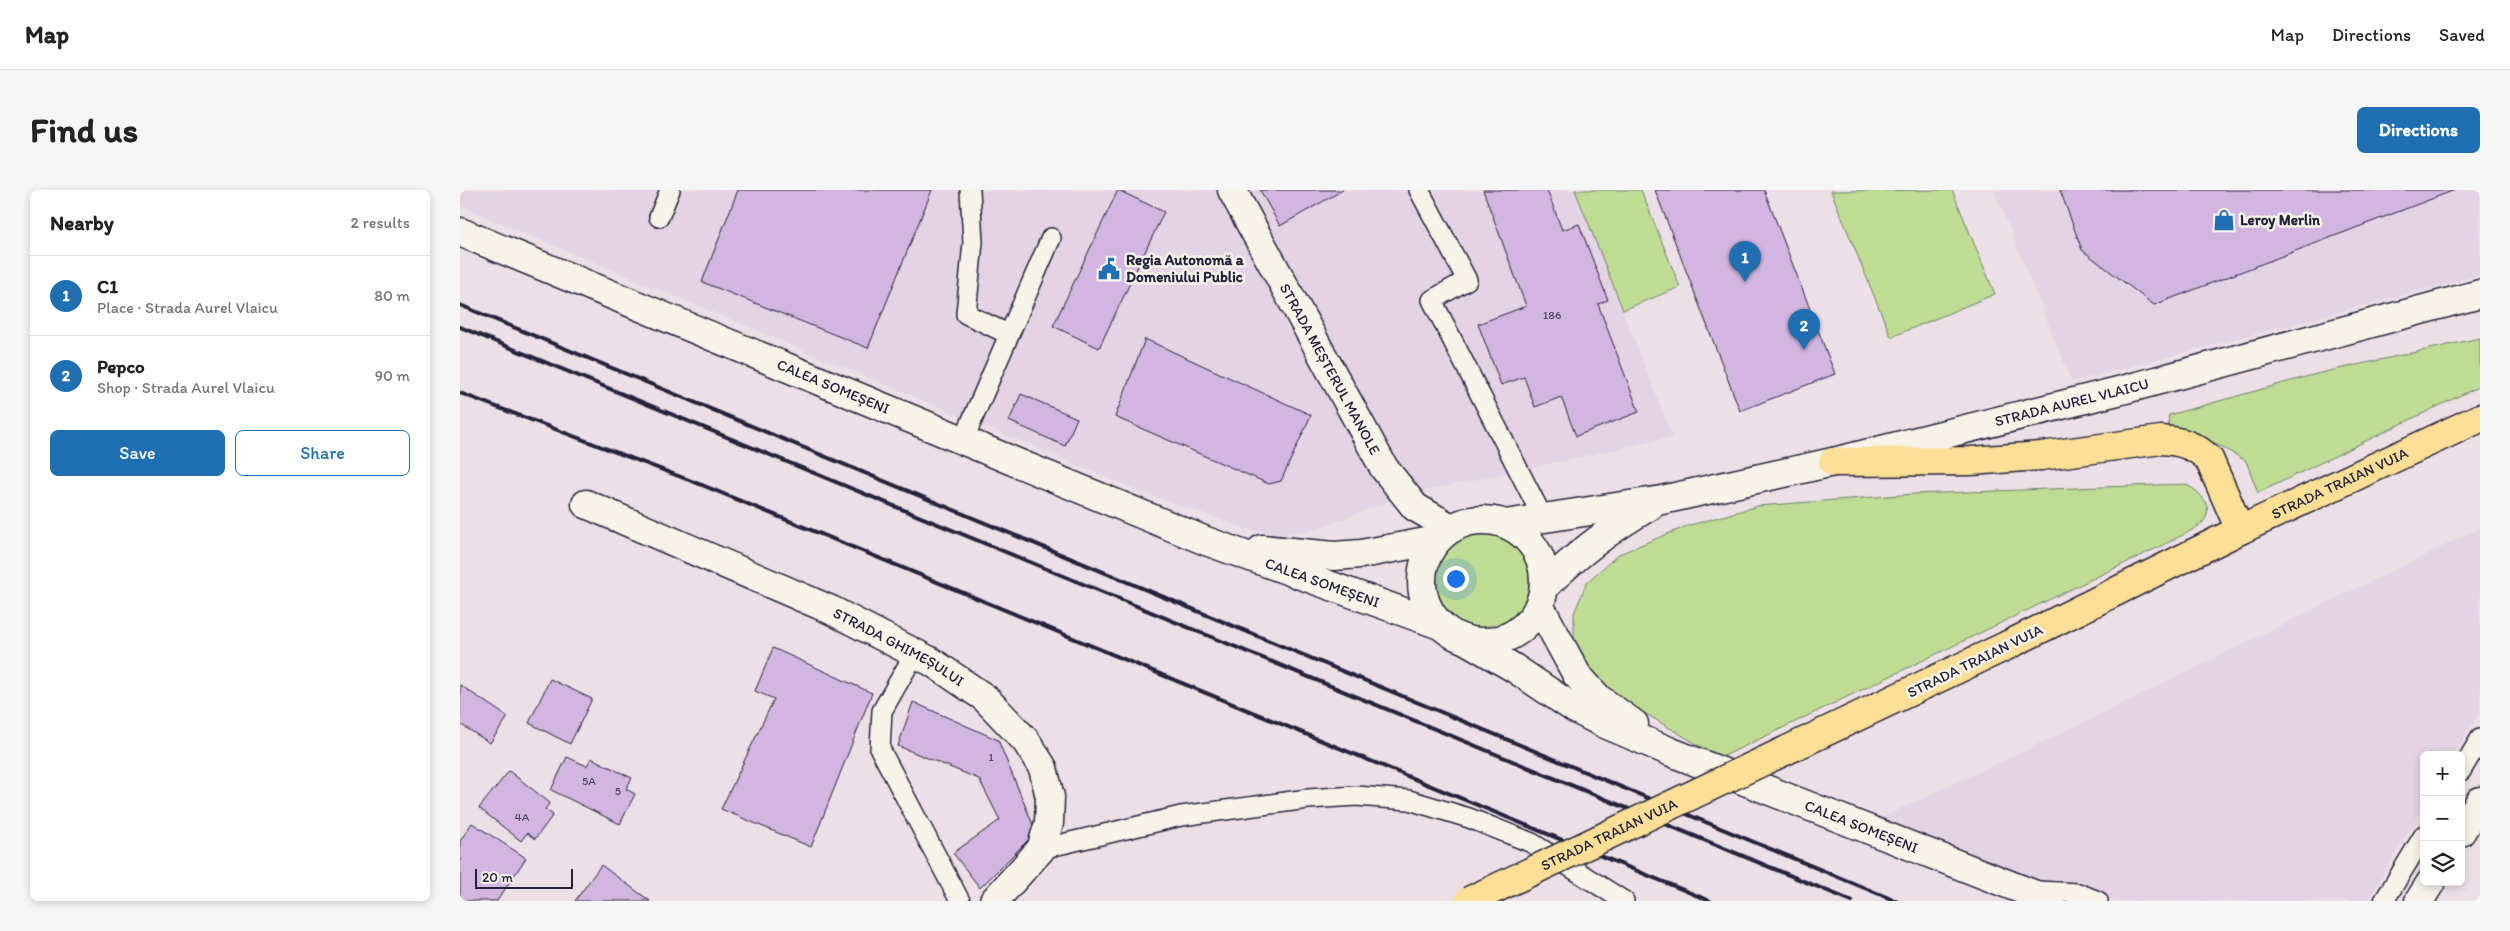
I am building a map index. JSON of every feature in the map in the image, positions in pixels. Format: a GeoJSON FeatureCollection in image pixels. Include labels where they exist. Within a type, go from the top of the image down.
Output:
{"type":"FeatureCollection","features":[{"type":"Feature","properties":{"kind":"main road","name":"STRADA MEȘTERUL MANOLE"},"geometry":{"type":"LineString","coordinates":[[1232,190],[1384,468],[1415,507],[1444,534]]}},
{"type":"Feature","properties":{"kind":"main road","name":"CALEA SOMEȘENI"},"geometry":{"type":"LineString","coordinates":[[460,232],[1206,541],[1440,625]]}},
{"type":"Feature","properties":{"kind":"main road","name":"STRADA AUREL VLAICU"},"geometry":{"type":"LineString","coordinates":[[1506,524],[1662,500],[1833,462],[2126,389],[2480,294]]}},
{"type":"Feature","properties":{"kind":"main road","name":"STRADA TRAIAN VUIA"},"geometry":{"type":"LineString","coordinates":[[1469,901],[2008,645],[2240,530],[2480,418]]}},
{"type":"Feature","properties":{"kind":"main road"},"geometry":{"type":"LineString","coordinates":[[1833,462],[1971,461],[2041,456],[2151,441],[2175,441],[2200,450],[2209,459],[2240,530]]}},
{"type":"Feature","properties":{"kind":"main road","name":"STRADA AUREL VLAICU"},"geometry":{"type":"LineString","coordinates":[[1542,596],[1566,566],[1601,537],[1662,500]]}},
{"type":"Feature","properties":{"kind":"main road","name":"STRADA GHIMEȘULUI"},"geometry":{"type":"LineString","coordinates":[[586,504],[831,610],[915,653],[985,698],[1026,741],[1043,768],[1050,797],[1049,823],[1041,848],[994,901]]}},
{"type":"Feature","properties":{"kind":"main road"},"geometry":{"type":"LineString","coordinates":[[1487,519],[1506,524],[1523,533],[1536,548],[1543,567],[1542,596],[1530,620],[1516,632],[1500,640],[1482,642],[1464,639],[1440,625],[1429,610],[1423,593],[1422,574],[1427,556],[1444,534],[1468,521],[1487,519]]}},
{"type":"Feature","properties":{"kind":"main road","name":"CALEA SOMEȘENI"},"geometry":{"type":"LineString","coordinates":[[1206,541],[1291,553],[1334,556],[1361,554],[1444,534]]}},
{"type":"Feature","properties":{"kind":"main road","name":"CALEA SOMEȘENI"},"geometry":{"type":"LineString","coordinates":[[1542,596],[1571,667],[1583,683],[1599,699],[1671,752]]}},
{"type":"Feature","properties":{"kind":"main road","name":"CALEA SOMEȘENI"},"geometry":{"type":"LineString","coordinates":[[1464,639],[1514,668],[1583,713],[1671,752],[2051,901]]}},
{"type":"Feature","properties":{"kind":"main road"},"geometry":{"type":"LineString","coordinates":[[2465,825],[2480,801]]}},
{"type":"Feature","properties":{"kind":"lane"},"geometry":{"type":"LineString","coordinates":[[659,217],[670,190]]}},
{"type":"Feature","properties":{"kind":"lane"},"geometry":{"type":"LineString","coordinates":[[970,190],[973,242],[966,314],[1008,334]]}},
{"type":"Feature","properties":{"kind":"lane"},"geometry":{"type":"LineString","coordinates":[[1420,190],[1467,280],[1432,300],[1543,518]]}},
{"type":"Feature","properties":{"kind":"lane"},"geometry":{"type":"LineString","coordinates":[[963,441],[1051,238]]}},
{"type":"Feature","properties":{"kind":"lane"},"geometry":{"type":"LineString","coordinates":[[915,653],[882,712],[880,749],[960,901]]}},
{"type":"Feature","properties":{"kind":"lane"},"geometry":{"type":"LineString","coordinates":[[2465,764],[2480,739]]}},
{"type":"Feature","properties":{"kind":"lane"},"geometry":{"type":"LineString","coordinates":[[1041,848],[1181,816],[1298,800],[1356,796],[1409,800],[1469,818],[1532,843],[1624,901]]}},
{"type":"Feature","properties":{"kind":"lane"},"geometry":{"type":"LineString","coordinates":[[2384,901],[2420,841]]}},
{"type":"Feature","properties":{"kind":"lane"},"geometry":{"type":"LineString","coordinates":[[2026,891],[2078,893],[2098,901]]}},
{"type":"Feature","properties":{"kind":"shaded area"},"geometry":{"type":"Polygon","coordinates":[[[460,190],[1575,190],[1673,437],[1405,495],[1318,529],[1286,534],[1253,531],[1139,491],[460,206],[460,190]]]}},
{"type":"Feature","properties":{"kind":"shaded area"},"geometry":{"type":"Polygon","coordinates":[[[1994,190],[2480,190],[2480,275],[2072,382],[1994,190]]]}},
{"type":"Feature","properties":{"kind":"shaded area"},"geometry":{"type":"Polygon","coordinates":[[[2480,528],[2480,712],[2456,751],[2420,751],[2420,812],[2368,901],[2091,901],[1880,818],[2064,732],[2480,528]]]}},
{"type":"Feature","properties":{"kind":"green space"},"geometry":{"type":"Polygon","coordinates":[[[1575,190],[1641,190],[1680,287],[1623,310],[1575,190]]]}},
{"type":"Feature","properties":{"kind":"green space"},"geometry":{"type":"Polygon","coordinates":[[[1952,190],[1995,294],[1891,337],[1831,191],[1952,190]]]}},
{"type":"Feature","properties":{"kind":"green space"},"geometry":{"type":"Polygon","coordinates":[[[2480,338],[2480,386],[2258,493],[2246,461],[2215,443],[2176,432],[2168,424],[2169,415],[2320,373],[2480,338]]]}},
{"type":"Feature","properties":{"kind":"green space"},"geometry":{"type":"Polygon","coordinates":[[[2185,484],[2200,494],[2208,510],[2203,522],[2191,531],[1720,758],[1626,702],[1598,680],[1574,648],[1574,613],[1587,582],[1619,554],[1687,526],[1758,506],[1914,494],[2185,484]]]}},
{"type":"Feature","properties":{"kind":"green space"},"geometry":{"type":"Polygon","coordinates":[[[1482,531],[1501,535],[1518,545],[1528,562],[1532,581],[1528,600],[1518,617],[1501,627],[1482,631],[1463,627],[1446,617],[1436,600],[1432,581],[1436,562],[1446,545],[1463,535],[1482,531]]]}},
{"type":"Feature","properties":{"kind":"building"},"geometry":{"type":"Polygon","coordinates":[[[738,190],[932,190],[868,348],[702,282],[738,190]]]}},
{"type":"Feature","properties":{"kind":"building","name":"Regia Autonomă a Domeniului Public"},"geometry":{"type":"Polygon","coordinates":[[[1118,190],[1164,212],[1099,348],[1053,326],[1118,190]]]}},
{"type":"Feature","properties":{"kind":"building"},"geometry":{"type":"Polygon","coordinates":[[[1260,190],[1343,190],[1280,226],[1260,190]]]}},
{"type":"Feature","properties":{"kind":"building"},"geometry":{"type":"Polygon","coordinates":[[[1483,190],[1547,190],[1562,230],[1579,224],[1608,300],[1598,304],[1639,412],[1576,436],[1561,397],[1535,407],[1524,377],[1501,385],[1478,324],[1526,306],[1483,190]]]}},
{"type":"Feature","properties":{"kind":"building"},"geometry":{"type":"Polygon","coordinates":[[[1655,190],[1764,190],[1835,374],[1740,411],[1655,190]]]}},
{"type":"Feature","properties":{"kind":"building","name":"Leroy Merlin"},"geometry":{"type":"Polygon","coordinates":[[[2060,190],[2455,190],[2154,305],[2082,250],[2060,190]]]}},
{"type":"Feature","properties":{"kind":"building"},"geometry":{"type":"Polygon","coordinates":[[[1145,339],[1311,415],[1281,481],[1269,484],[1115,417],[1145,339]]]}},
{"type":"Feature","properties":{"kind":"building"},"geometry":{"type":"Polygon","coordinates":[[[1021,394],[1077,418],[1065,446],[1009,421],[1021,394]]]}},
{"type":"Feature","properties":{"kind":"building"},"geometry":{"type":"Polygon","coordinates":[[[773,648],[872,693],[811,847],[721,809],[774,699],[755,691],[773,648]]]}},
{"type":"Feature","properties":{"kind":"building"},"geometry":{"type":"Polygon","coordinates":[[[550,679],[592,699],[570,744],[529,723],[550,679]]]}},
{"type":"Feature","properties":{"kind":"building"},"geometry":{"type":"Polygon","coordinates":[[[460,685],[508,717],[490,743],[460,724],[460,685]]]}},
{"type":"Feature","properties":{"kind":"building"},"geometry":{"type":"Polygon","coordinates":[[[913,702],[998,740],[1036,832],[980,888],[953,853],[1000,820],[979,779],[898,746],[913,702]]]}},
{"type":"Feature","properties":{"kind":"building"},"geometry":{"type":"Polygon","coordinates":[[[567,757],[587,766],[591,758],[632,778],[626,789],[635,794],[620,824],[551,790],[567,757]]]}},
{"type":"Feature","properties":{"kind":"building"},"geometry":{"type":"Polygon","coordinates":[[[509,771],[550,803],[545,809],[553,815],[535,839],[527,833],[521,841],[479,808],[509,771]]]}},
{"type":"Feature","properties":{"kind":"building"},"geometry":{"type":"Polygon","coordinates":[[[472,823],[526,858],[497,901],[460,901],[460,841],[472,823]]]}},
{"type":"Feature","properties":{"kind":"building"},"geometry":{"type":"Polygon","coordinates":[[[601,865],[650,901],[575,901],[601,865]]]}},
{"type":"Feature","properties":{"kind":"railway"},"geometry":{"type":"LineString","coordinates":[[460,305],[1896,901]]}},
{"type":"Feature","properties":{"kind":"railway"},"geometry":{"type":"LineString","coordinates":[[460,327],[1852,901]]}},
{"type":"Feature","properties":{"kind":"railway"},"geometry":{"type":"LineString","coordinates":[[460,393],[702,485],[1710,901]]}},
{"type":"Feature","properties":{"kind":"place","name":"Leroy Merlin"},"geometry":{"type":"Point","coordinates":[2224,220]}},
{"type":"Feature","properties":{"kind":"place","name":"Regia Autonomă a Domeniului Public"},"geometry":{"type":"Point","coordinates":[1109,269]}},
{"type":"Feature","properties":{"kind":"place","name":"C1"},"geometry":{"type":"Point","coordinates":[1745,282]}},
{"type":"Feature","properties":{"kind":"place","name":"Pepco"},"geometry":{"type":"Point","coordinates":[1804,350]}}]}
